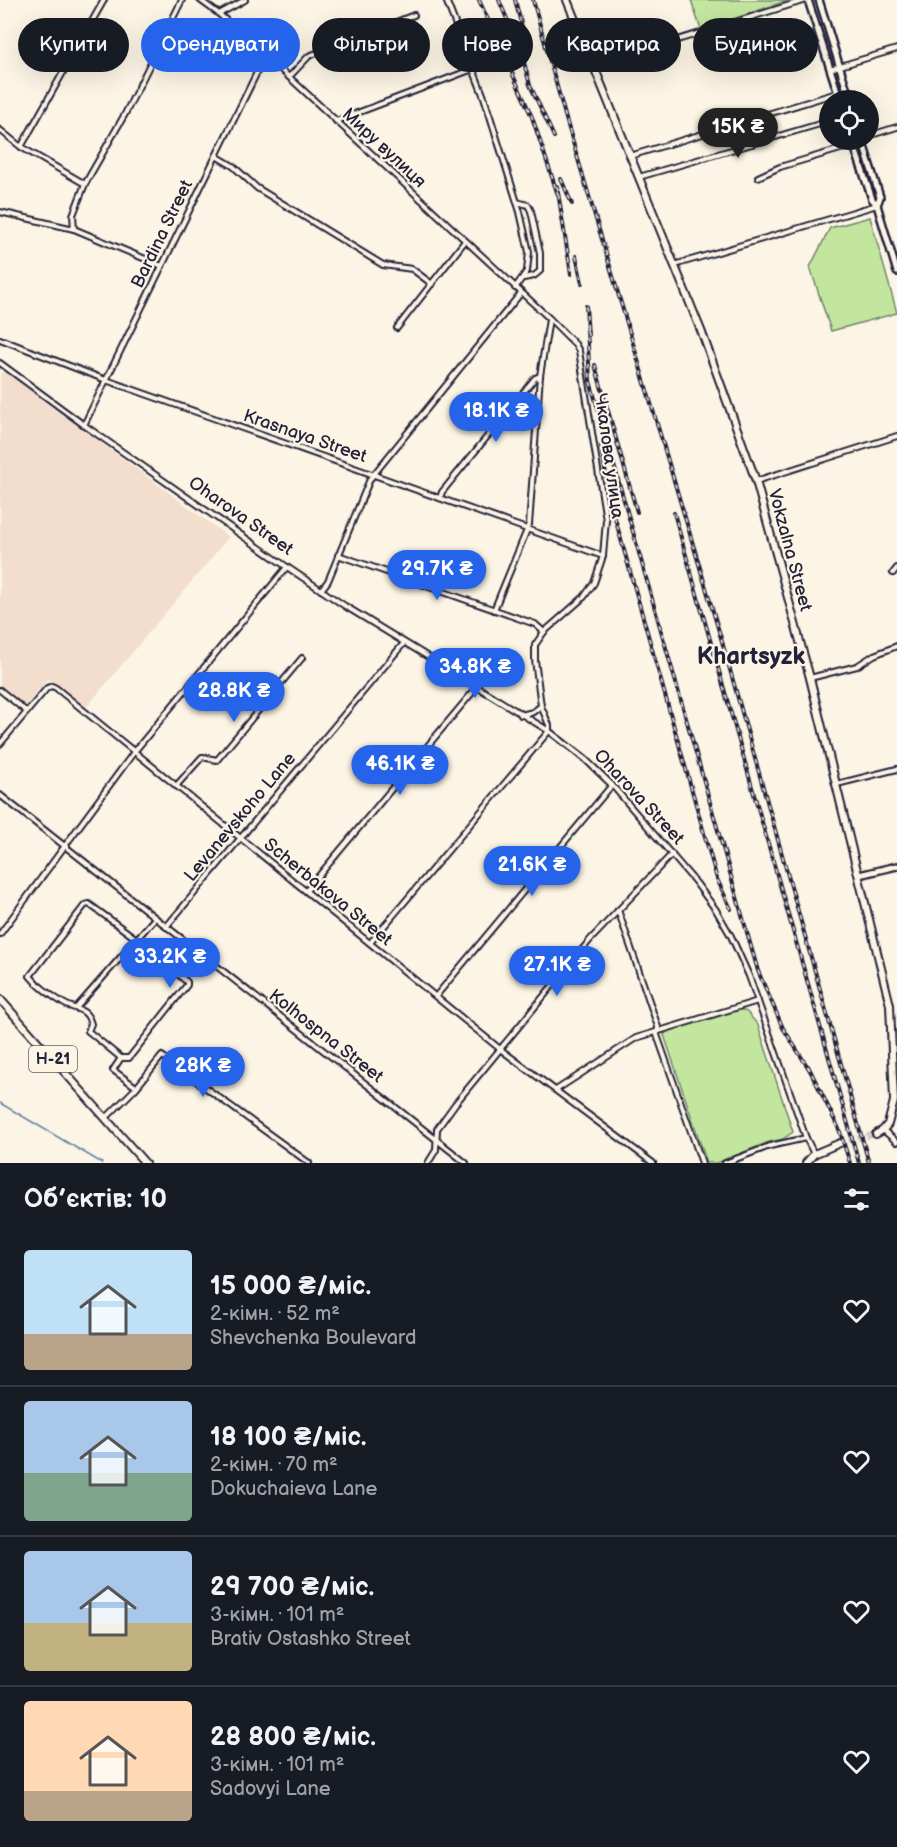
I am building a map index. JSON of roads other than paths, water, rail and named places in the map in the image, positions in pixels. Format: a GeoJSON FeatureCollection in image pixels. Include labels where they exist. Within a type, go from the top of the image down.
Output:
{"type":"FeatureCollection","features":[{"type":"Feature","properties":{"kind":"main road","name":"Vokzalna Street"},"geometry":{"type":"LineString","coordinates":[[567,0],[574,18]]}},
{"type":"Feature","properties":{"kind":"main road"},"geometry":{"type":"LineString","coordinates":[[807,0],[836,90]]}},
{"type":"Feature","properties":{"kind":"main road"},"geometry":{"type":"LineString","coordinates":[[819,0],[847,90]]}},
{"type":"Feature","properties":{"kind":"main road","name":"Vokzalna Street"},"geometry":{"type":"LineString","coordinates":[[596,72],[674,265],[756,482],[810,678],[860,875],[894,1022],[896,1087],[891,1117],[883,1130]]}},
{"type":"Feature","properties":{"kind":"main road"},"geometry":{"type":"LineString","coordinates":[[857,150],[872,200],[877,204],[897,272]]}},
{"type":"Feature","properties":{"kind":"main road"},"geometry":{"type":"LineString","coordinates":[[865,150],[880,197],[877,204]]}},
{"type":"Feature","properties":{"kind":"main road"},"geometry":{"type":"LineString","coordinates":[[860,875],[897,866]]}},
{"type":"Feature","properties":{"kind":"main road","name":"Н-21"},"geometry":{"type":"LineString","coordinates":[[0,999],[145,1163]]}},
{"type":"Feature","properties":{"kind":"main road"},"geometry":{"type":"LineString","coordinates":[[876,1134],[883,1130]]}},
{"type":"Feature","properties":{"kind":"main road"},"geometry":{"type":"LineString","coordinates":[[806,1163],[814,1154],[840,1143]]}},
{"type":"Feature","properties":{"kind":"street"},"geometry":{"type":"LineString","coordinates":[[21,147],[104,0]]}},
{"type":"Feature","properties":{"kind":"street"},"geometry":{"type":"LineString","coordinates":[[74,229],[73,215],[85,184],[124,114],[182,0]]}},
{"type":"Feature","properties":{"kind":"street","name":"Миру вулиця"},"geometry":{"type":"LineString","coordinates":[[200,0],[223,18]]}},
{"type":"Feature","properties":{"kind":"street"},"geometry":{"type":"LineString","coordinates":[[219,14],[245,0]]}},
{"type":"Feature","properties":{"kind":"street"},"geometry":{"type":"LineString","coordinates":[[446,0],[453,18]]}},
{"type":"Feature","properties":{"kind":"street"},"geometry":{"type":"LineString","coordinates":[[681,39],[807,0]]}},
{"type":"Feature","properties":{"kind":"street"},"geometry":{"type":"LineString","coordinates":[[289,77],[309,56],[414,15]]}},
{"type":"Feature","properties":{"kind":"street"},"geometry":{"type":"LineString","coordinates":[[830,69],[897,49]]}},
{"type":"Feature","properties":{"kind":"street","name":"Bardina Street"},"geometry":{"type":"LineString","coordinates":[[84,425],[257,72]]}},
{"type":"Feature","properties":{"kind":"street","name":"Миру вулиця"},"geometry":{"type":"LineString","coordinates":[[283,72],[549,318]]}},
{"type":"Feature","properties":{"kind":"street"},"geometry":{"type":"LineString","coordinates":[[336,121],[465,72]]}},
{"type":"Feature","properties":{"kind":"street"},"geometry":{"type":"LineString","coordinates":[[474,72],[517,202],[529,252],[527,271],[515,288]]}},
{"type":"Feature","properties":{"kind":"street"},"geometry":{"type":"LineString","coordinates":[[630,156],[819,98]]}},
{"type":"Feature","properties":{"kind":"street"},"geometry":{"type":"LineString","coordinates":[[639,177],[819,123]]}},
{"type":"Feature","properties":{"kind":"street"},"geometry":{"type":"LineString","coordinates":[[879,133],[897,127]]}},
{"type":"Feature","properties":{"kind":"street"},"geometry":{"type":"LineString","coordinates":[[0,130],[21,147],[85,184]]}},
{"type":"Feature","properties":{"kind":"street"},"geometry":{"type":"LineString","coordinates":[[758,177],[828,150]]}},
{"type":"Feature","properties":{"kind":"street"},"geometry":{"type":"LineString","coordinates":[[216,156],[232,166],[257,188],[383,265],[412,269],[432,284]]}},
{"type":"Feature","properties":{"kind":"street"},"geometry":{"type":"LineString","coordinates":[[517,202],[528,205],[531,211],[540,253],[540,271],[534,276],[523,278]]}},
{"type":"Feature","properties":{"kind":"street"},"geometry":{"type":"LineString","coordinates":[[674,265],[877,204]]}},
{"type":"Feature","properties":{"kind":"street"},"geometry":{"type":"LineString","coordinates":[[0,212],[74,229],[162,266]]}},
{"type":"Feature","properties":{"kind":"street"},"geometry":{"type":"LineString","coordinates":[[397,328],[465,241]]}},
{"type":"Feature","properties":{"kind":"street"},"geometry":{"type":"LineString","coordinates":[[321,590],[328,580],[373,475],[521,293]]}},
{"type":"Feature","properties":{"kind":"street"},"geometry":{"type":"LineString","coordinates":[[494,610],[529,525],[540,376],[549,318]]}},
{"type":"Feature","properties":{"kind":"street","name":"Чкалова улица"},"geometry":{"type":"LineString","coordinates":[[544,632],[584,597],[594,583],[603,556],[606,520],[582,360],[575,344],[549,318]]}},
{"type":"Feature","properties":{"kind":"street","name":"Krasnaya Street"},"geometry":{"type":"LineString","coordinates":[[0,339],[106,380],[603,556]]}},
{"type":"Feature","properties":{"kind":"street","name":"Oharova Street"},"geometry":{"type":"LineString","coordinates":[[0,364],[286,567],[404,643],[549,731],[612,784],[716,910],[730,936],[758,1001],[806,1138],[814,1154]]}},
{"type":"Feature","properties":{"kind":"street"},"geometry":{"type":"LineString","coordinates":[[440,498],[442,492],[535,378],[540,376]]}},
{"type":"Feature","properties":{"kind":"street"},"geometry":{"type":"LineString","coordinates":[[756,482],[897,436]]}},
{"type":"Feature","properties":{"kind":"street"},"geometry":{"type":"LineString","coordinates":[[338,555],[536,624],[544,632],[535,645],[535,660],[542,706],[549,731],[370,943]]}},
{"type":"Feature","properties":{"kind":"street"},"geometry":{"type":"LineString","coordinates":[[0,934],[133,753],[286,567]]}},
{"type":"Feature","properties":{"kind":"street"},"geometry":{"type":"LineString","coordinates":[[893,573],[897,568]]}},
{"type":"Feature","properties":{"kind":"street","name":"Levanevskoho Lane"},"geometry":{"type":"LineString","coordinates":[[166,927],[404,643]]}},
{"type":"Feature","properties":{"kind":"street"},"geometry":{"type":"LineString","coordinates":[[810,678],[857,666],[874,655],[897,646]]}},
{"type":"Feature","properties":{"kind":"street"},"geometry":{"type":"LineString","coordinates":[[176,786],[202,757],[217,760],[302,658]]}},
{"type":"Feature","properties":{"kind":"street","name":"Scherbakova Street"},"geometry":{"type":"LineString","coordinates":[[0,744],[47,688],[52,686],[500,1048],[653,1163]]}},
{"type":"Feature","properties":{"kind":"street"},"geometry":{"type":"LineString","coordinates":[[306,891],[477,687]]}},
{"type":"Feature","properties":{"kind":"street"},"geometry":{"type":"LineString","coordinates":[[0,690],[27,712]]}},
{"type":"Feature","properties":{"kind":"street"},"geometry":{"type":"LineString","coordinates":[[521,715],[533,712],[542,706]]}},
{"type":"Feature","properties":{"kind":"street"},"geometry":{"type":"LineString","coordinates":[[837,784],[897,769]]}},
{"type":"Feature","properties":{"kind":"street"},"geometry":{"type":"LineString","coordinates":[[436,996],[612,784]]}},
{"type":"Feature","properties":{"kind":"street","name":"Kolhospna Street"},"geometry":{"type":"LineString","coordinates":[[0,795],[466,1163]]}},
{"type":"Feature","properties":{"kind":"street"},"geometry":{"type":"LineString","coordinates":[[428,1163],[436,1150],[437,1129],[500,1048],[590,940],[672,854]]}},
{"type":"Feature","properties":{"kind":"street"},"geometry":{"type":"LineString","coordinates":[[85,905],[93,905],[187,982],[129,1058],[121,1058],[88,1031],[91,1024],[89,1017],[77,1007],[63,1004],[30,976],[85,905]]}},
{"type":"Feature","properties":{"kind":"street"},"geometry":{"type":"LineString","coordinates":[[618,910],[658,1027],[657,1035],[702,1163]]}},
{"type":"Feature","properties":{"kind":"street"},"geometry":{"type":"LineString","coordinates":[[77,1007],[155,918]]}},
{"type":"Feature","properties":{"kind":"street"},"geometry":{"type":"LineString","coordinates":[[556,1090],[636,1038],[758,1001]]}},
{"type":"Feature","properties":{"kind":"street"},"geometry":{"type":"LineString","coordinates":[[106,1119],[136,1088],[160,1057],[166,1057],[309,1163]]}},
{"type":"Feature","properties":{"kind":"street"},"geometry":{"type":"LineString","coordinates":[[121,1058],[113,1070],[136,1088]]}},
{"type":"Feature","properties":{"kind":"street"},"geometry":{"type":"LineString","coordinates":[[883,1130],[897,1142]]}},
{"type":"Feature","properties":{"kind":"street"},"geometry":{"type":"LineString","coordinates":[[725,1163],[770,1146],[806,1138]]}},
{"type":"Feature","properties":{"kind":"waterway"},"geometry":{"type":"LineString","coordinates":[[0,1103],[102,1163]]}},
{"type":"Feature","properties":{"kind":"tunnel"},"geometry":{"type":"LineString","coordinates":[[840,1143],[876,1134]]}},
{"type":"Feature","properties":{"kind":"railway"},"geometry":{"type":"LineString","coordinates":[[479,0],[532,117],[558,195]]}},
{"type":"Feature","properties":{"kind":"railway"},"geometry":{"type":"LineString","coordinates":[[499,0],[522,55],[530,85],[554,137]]}},
{"type":"Feature","properties":{"kind":"railway"},"geometry":{"type":"LineString","coordinates":[[515,0],[520,18]]}},
{"type":"Feature","properties":{"kind":"railway"},"geometry":{"type":"LineString","coordinates":[[533,0],[566,119],[721,638],[869,1163]]}},
{"type":"Feature","properties":{"kind":"railway"},"geometry":{"type":"LineString","coordinates":[[561,179],[572,204]]}},
{"type":"Feature","properties":{"kind":"railway"},"geometry":{"type":"LineString","coordinates":[[557,186],[571,274]]}},
{"type":"Feature","properties":{"kind":"railway"},"geometry":{"type":"LineString","coordinates":[[576,256],[582,283]]}},
{"type":"Feature","properties":{"kind":"railway"},"geometry":{"type":"LineString","coordinates":[[586,306],[588,336]]}},
{"type":"Feature","properties":{"kind":"railway"},"geometry":{"type":"LineString","coordinates":[[587,328],[590,381],[758,971],[783,1028],[811,1072]]}},
{"type":"Feature","properties":{"kind":"railway"},"geometry":{"type":"LineString","coordinates":[[595,365],[637,512]]}},
{"type":"Feature","properties":{"kind":"railway"},"geometry":{"type":"LineString","coordinates":[[601,446],[611,504],[717,879],[731,909]]}},
{"type":"Feature","properties":{"kind":"railway"},"geometry":{"type":"LineString","coordinates":[[674,513],[859,1163]]}},
{"type":"Feature","properties":{"kind":"railway"},"geometry":{"type":"LineString","coordinates":[[808,1066],[839,1129],[850,1163]]}},
{"type":"Feature","properties":{"kind":"district","name":"Khartsyzk"},"geometry":{"type":"Point","coordinates":[751,656]}}]}
